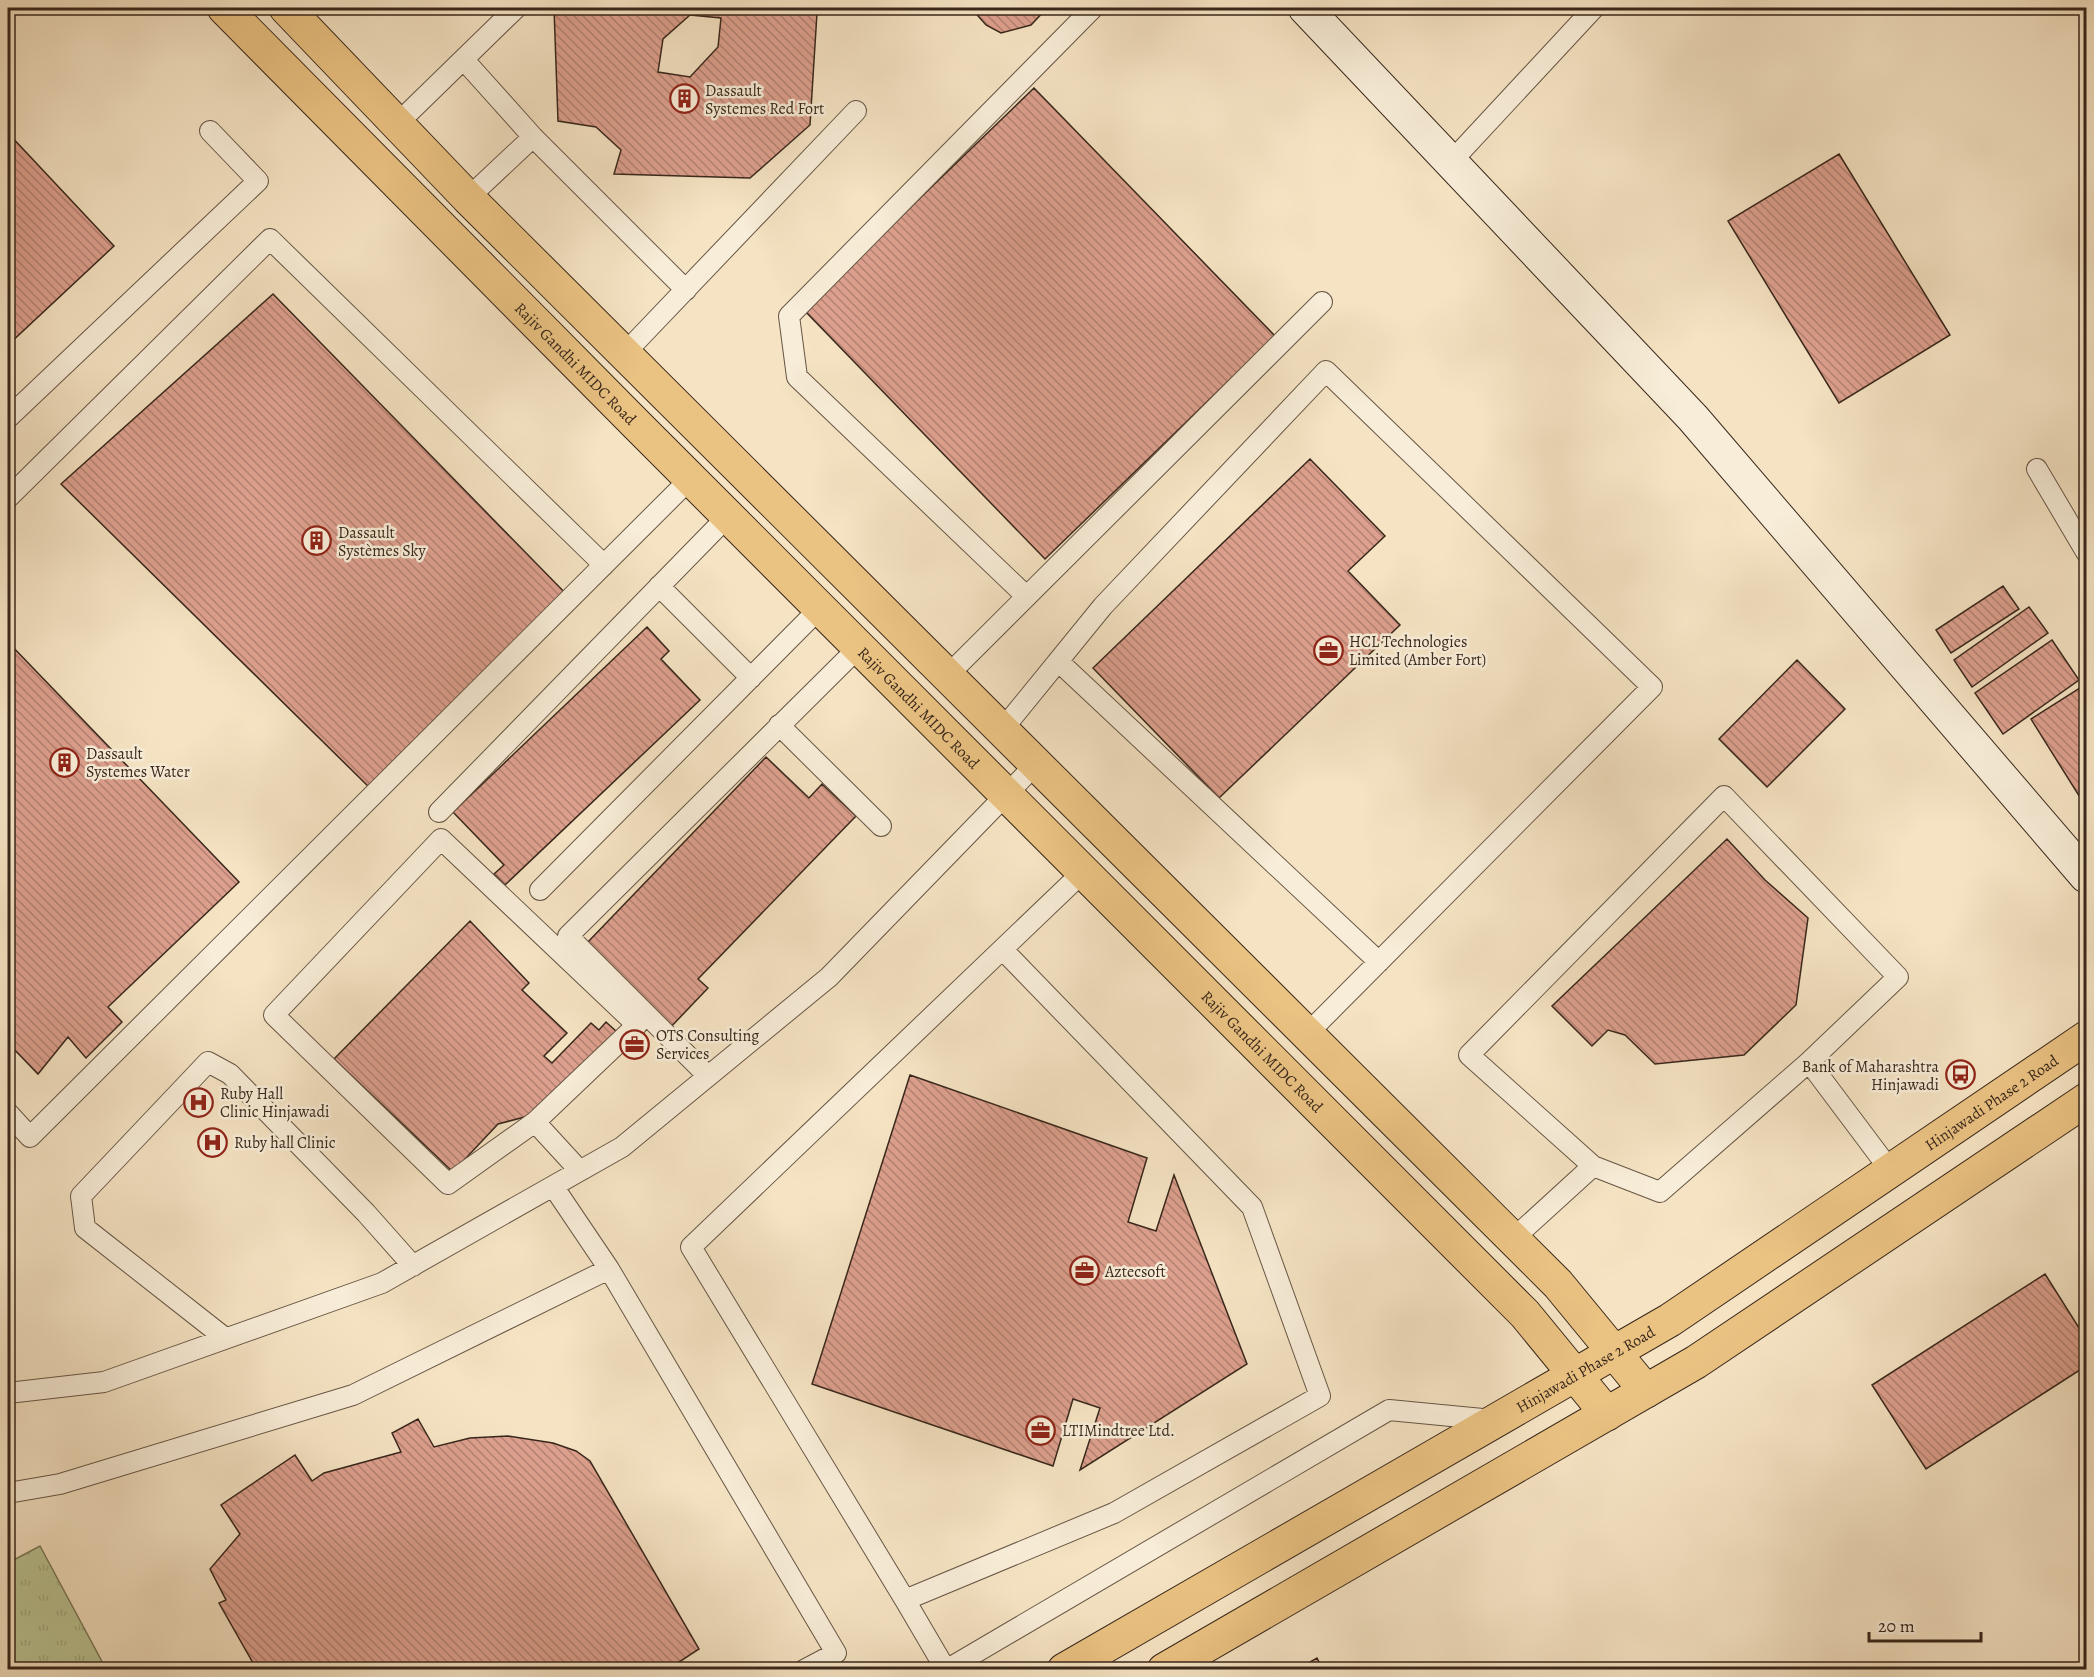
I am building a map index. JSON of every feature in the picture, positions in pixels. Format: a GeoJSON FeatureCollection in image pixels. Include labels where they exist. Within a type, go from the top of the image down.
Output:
{"type":"FeatureCollection","features":[{"type":"Feature","properties":{"kind":"main road","name":"Rajiv Gandhi MIDC Road"},"geometry":{"type":"LineString","coordinates":[[224,8],[1525,1314],[1606,1414]]}},
{"type":"Feature","properties":{"kind":"main road"},"geometry":{"type":"LineString","coordinates":[[286,8],[468,198],[1558,1284],[1646,1391]]}},
{"type":"Feature","properties":{"kind":"main road","name":"Hinjawadi Phase 2 Road"},"geometry":{"type":"LineString","coordinates":[[1064,1670],[1670,1320],[2086,1038]]}},
{"type":"Feature","properties":{"kind":"main road"},"geometry":{"type":"LineString","coordinates":[[1164,1670],[1696,1362],[2086,1100]]}},
{"type":"Feature","properties":{"kind":"street"},"geometry":{"type":"LineString","coordinates":[[1305,8],[1693,418],[2086,876]]}},
{"type":"Feature","properties":{"kind":"lane"},"geometry":{"type":"LineString","coordinates":[[398,123],[516,8]]}},
{"type":"Feature","properties":{"kind":"lane"},"geometry":{"type":"LineString","coordinates":[[1026,596],[797,377],[789,316],[1093,8]]}},
{"type":"Feature","properties":{"kind":"lane"},"geometry":{"type":"LineString","coordinates":[[1450,163],[1594,8]]}},
{"type":"Feature","properties":{"kind":"lane"},"geometry":{"type":"LineString","coordinates":[[464,60],[533,137],[686,290]]}},
{"type":"Feature","properties":{"kind":"lane"},"geometry":{"type":"LineString","coordinates":[[624,354],[856,111]]}},
{"type":"Feature","properties":{"kind":"lane"},"geometry":{"type":"LineString","coordinates":[[8,418],[258,181],[210,131]]}},
{"type":"Feature","properties":{"kind":"lane"},"geometry":{"type":"LineString","coordinates":[[468,198],[533,137]]}},
{"type":"Feature","properties":{"kind":"lane"},"geometry":{"type":"LineString","coordinates":[[8,498],[270,239],[604,565]]}},
{"type":"Feature","properties":{"kind":"lane"},"geometry":{"type":"LineString","coordinates":[[947,676],[1322,302]]}},
{"type":"Feature","properties":{"kind":"lane"},"geometry":{"type":"LineString","coordinates":[[1002,730],[1103,606],[1326,371],[1652,687],[1307,1034]]}},
{"type":"Feature","properties":{"kind":"lane"},"geometry":{"type":"LineString","coordinates":[[2037,469],[2086,552]]}},
{"type":"Feature","properties":{"kind":"lane"},"geometry":{"type":"LineString","coordinates":[[8,1113],[30,1137],[691,478]]}},
{"type":"Feature","properties":{"kind":"lane"},"geometry":{"type":"LineString","coordinates":[[439,812],[728,516]]}},
{"type":"Feature","properties":{"kind":"lane"},"geometry":{"type":"LineString","coordinates":[[659,586],[751,678]]}},
{"type":"Feature","properties":{"kind":"lane"},"geometry":{"type":"LineString","coordinates":[[540,890],[820,608]]}},
{"type":"Feature","properties":{"kind":"lane"},"geometry":{"type":"LineString","coordinates":[[708,1076],[568,936],[859,647]]}},
{"type":"Feature","properties":{"kind":"lane"},"geometry":{"type":"LineString","coordinates":[[1058,661],[1379,962]]}},
{"type":"Feature","properties":{"kind":"lane"},"geometry":{"type":"LineString","coordinates":[[779,725],[881,826]]}},
{"type":"Feature","properties":{"kind":"lane"},"geometry":{"type":"LineString","coordinates":[[8,1393],[104,1382],[382,1283],[622,1147],[830,977],[1036,764]]}},
{"type":"Feature","properties":{"kind":"lane"},"geometry":{"type":"LineString","coordinates":[[1724,796],[1898,977],[1809,1062],[1660,1192],[1593,1166],[1468,1055],[1724,796]]}},
{"type":"Feature","properties":{"kind":"lane"},"geometry":{"type":"LineString","coordinates":[[441,840],[637,1025],[535,1122],[448,1184],[274,1015],[441,840]]}},
{"type":"Feature","properties":{"kind":"lane"},"geometry":{"type":"LineString","coordinates":[[1084,871],[1004,951],[691,1247],[946,1669],[1389,1410],[1495,1420]]}},
{"type":"Feature","properties":{"kind":"lane"},"geometry":{"type":"LineString","coordinates":[[905,1600],[1114,1513],[1320,1396],[1252,1207],[1004,951]]}},
{"type":"Feature","properties":{"kind":"lane"},"geometry":{"type":"LineString","coordinates":[[225,1338],[85,1228],[81,1196],[208,1062],[230,1074],[366,1213],[413,1266]]}},
{"type":"Feature","properties":{"kind":"lane"},"geometry":{"type":"LineString","coordinates":[[1809,1062],[1890,1170]]}},
{"type":"Feature","properties":{"kind":"lane"},"geometry":{"type":"LineString","coordinates":[[535,1122],[580,1170]]}},
{"type":"Feature","properties":{"kind":"lane"},"geometry":{"type":"LineString","coordinates":[[1513,1239],[1593,1166]]}},
{"type":"Feature","properties":{"kind":"lane"},"geometry":{"type":"LineString","coordinates":[[553,1186],[609,1269],[836,1653],[804,1670]]}},
{"type":"Feature","properties":{"kind":"lane"},"geometry":{"type":"LineString","coordinates":[[8,1493],[60,1484],[353,1395],[609,1269]]}},
{"type":"Feature","properties":{"kind":"green space"},"geometry":{"type":"Polygon","coordinates":[[[40,1546],[106,1669],[8,1669],[8,1563],[40,1546]]]}},
{"type":"Feature","properties":{"kind":"building","name":"Dassault Systemes Red Fort"},"geometry":{"type":"Polygon","coordinates":[[[554,8],[801,8],[802,12],[817,13],[810,125],[750,178],[614,174],[621,150],[596,127],[558,121],[554,8]],[[690,15],[663,39],[658,72],[690,77],[718,47],[721,18],[690,15]]]}},
{"type":"Feature","properties":{"kind":"building"},"geometry":{"type":"Polygon","coordinates":[[[971,8],[1047,8],[1031,25],[1001,33],[986,25],[971,8]]]}},
{"type":"Feature","properties":{"kind":"building"},"geometry":{"type":"Polygon","coordinates":[[[1034,88],[1275,336],[1045,559],[804,310],[1034,88]]]}},
{"type":"Feature","properties":{"kind":"building"},"geometry":{"type":"Polygon","coordinates":[[[8,133],[114,246],[8,345],[8,133]]]}},
{"type":"Feature","properties":{"kind":"building"},"geometry":{"type":"Polygon","coordinates":[[[1839,154],[1950,335],[1839,403],[1728,221],[1839,154]]]}},
{"type":"Feature","properties":{"kind":"building","name":"Dassault Systèmes Sky"},"geometry":{"type":"Polygon","coordinates":[[[273,294],[571,599],[375,793],[61,484],[273,294]]]}},
{"type":"Feature","properties":{"kind":"building"},"geometry":{"type":"Polygon","coordinates":[[[1310,459],[1385,536],[1348,571],[1400,625],[1219,798],[1093,668],[1310,459]]]}},
{"type":"Feature","properties":{"kind":"building"},"geometry":{"type":"Polygon","coordinates":[[[2003,586],[2019,609],[1951,653],[1936,630],[2003,586]]]}},
{"type":"Feature","properties":{"kind":"building"},"geometry":{"type":"Polygon","coordinates":[[[2029,607],[2048,633],[1972,687],[1954,660],[2029,607]]]}},
{"type":"Feature","properties":{"kind":"building"},"geometry":{"type":"Polygon","coordinates":[[[647,627],[669,651],[661,659],[700,700],[505,885],[494,874],[504,865],[453,812],[647,627]]]}},
{"type":"Feature","properties":{"kind":"building"},"geometry":{"type":"Polygon","coordinates":[[[2052,640],[2079,680],[2003,734],[1975,693],[2052,640]]]}},
{"type":"Feature","properties":{"kind":"building","name":"Dassault Systemes Water"},"geometry":{"type":"Polygon","coordinates":[[[8,642],[239,882],[108,1007],[122,1022],[86,1058],[68,1037],[38,1074],[8,1043],[8,642]]]}},
{"type":"Feature","properties":{"kind":"building"},"geometry":{"type":"Polygon","coordinates":[[[1797,660],[1845,709],[1767,787],[1719,739],[1797,660]]]}},
{"type":"Feature","properties":{"kind":"building"},"geometry":{"type":"Polygon","coordinates":[[[2086,684],[2086,807],[2031,719],[2086,684]]]}},
{"type":"Feature","properties":{"kind":"building"},"geometry":{"type":"Polygon","coordinates":[[[766,757],[809,798],[822,784],[856,816],[698,979],[708,988],[667,1031],[586,944],[766,757]]]}},
{"type":"Feature","properties":{"kind":"building"},"geometry":{"type":"Polygon","coordinates":[[[1727,839],[1765,880],[1808,918],[1796,1005],[1744,1055],[1655,1064],[1625,1035],[1608,1030],[1592,1046],[1552,1006],[1727,839]]]}},
{"type":"Feature","properties":{"kind":"building"},"geometry":{"type":"Polygon","coordinates":[[[470,921],[529,983],[522,990],[567,1033],[544,1056],[552,1063],[591,1023],[599,1030],[606,1022],[617,1032],[540,1113],[498,1124],[453,1172],[334,1059],[470,921]]]}},
{"type":"Feature","properties":{"kind":"building"},"geometry":{"type":"Polygon","coordinates":[[[910,1075],[1147,1158],[1128,1222],[1156,1231],[1174,1175],[1247,1364],[1080,1470],[1100,1408],[1073,1399],[1053,1466],[812,1384],[910,1075]]]}},
{"type":"Feature","properties":{"kind":"building"},"geometry":{"type":"Polygon","coordinates":[[[2045,1274],[2086,1339],[2086,1366],[1926,1469],[1872,1385],[2045,1274]]]}},
{"type":"Feature","properties":{"kind":"building"},"geometry":{"type":"Polygon","coordinates":[[[418,1419],[434,1447],[470,1438],[508,1436],[553,1443],[576,1451],[590,1461],[699,1649],[667,1670],[257,1670],[219,1603],[226,1600],[210,1569],[240,1534],[221,1505],[295,1455],[312,1481],[324,1473],[401,1452],[392,1433],[418,1419]]]}},
{"type":"Feature","properties":{"kind":"building"},"geometry":{"type":"Polygon","coordinates":[[[1317,1658],[1323,1670],[1296,1670],[1317,1658]]]}},
{"type":"Feature","properties":{"kind":"place","name":"Dassault Systemes Red Fort"},"geometry":{"type":"Point","coordinates":[684,99]}},
{"type":"Feature","properties":{"kind":"place","name":"Dassault Systèmes Sky"},"geometry":{"type":"Point","coordinates":[317,541]}},
{"type":"Feature","properties":{"kind":"place","name":"HCL Technologies Limited (Amber Fort)"},"geometry":{"type":"Point","coordinates":[1328,650]}},
{"type":"Feature","properties":{"kind":"place","name":"Dassault Systemes Water"},"geometry":{"type":"Point","coordinates":[65,762]}},
{"type":"Feature","properties":{"kind":"place","name":"OTS Consulting Services"},"geometry":{"type":"Point","coordinates":[635,1044]}},
{"type":"Feature","properties":{"kind":"place","name":"Bank of Maharashtra Hinjawadi"},"geometry":{"type":"Point","coordinates":[1960,1075]}},
{"type":"Feature","properties":{"kind":"place","name":"Ruby Hall Clinic Hinjawadi"},"geometry":{"type":"Point","coordinates":[199,1102]}},
{"type":"Feature","properties":{"kind":"place","name":"Ruby hall Clinic"},"geometry":{"type":"Point","coordinates":[213,1142]}},
{"type":"Feature","properties":{"kind":"place","name":"Aztecsoft"},"geometry":{"type":"Point","coordinates":[1084,1271]}},
{"type":"Feature","properties":{"kind":"place","name":"LTIMindtree Ltd."},"geometry":{"type":"Point","coordinates":[1041,1430]}}]}
